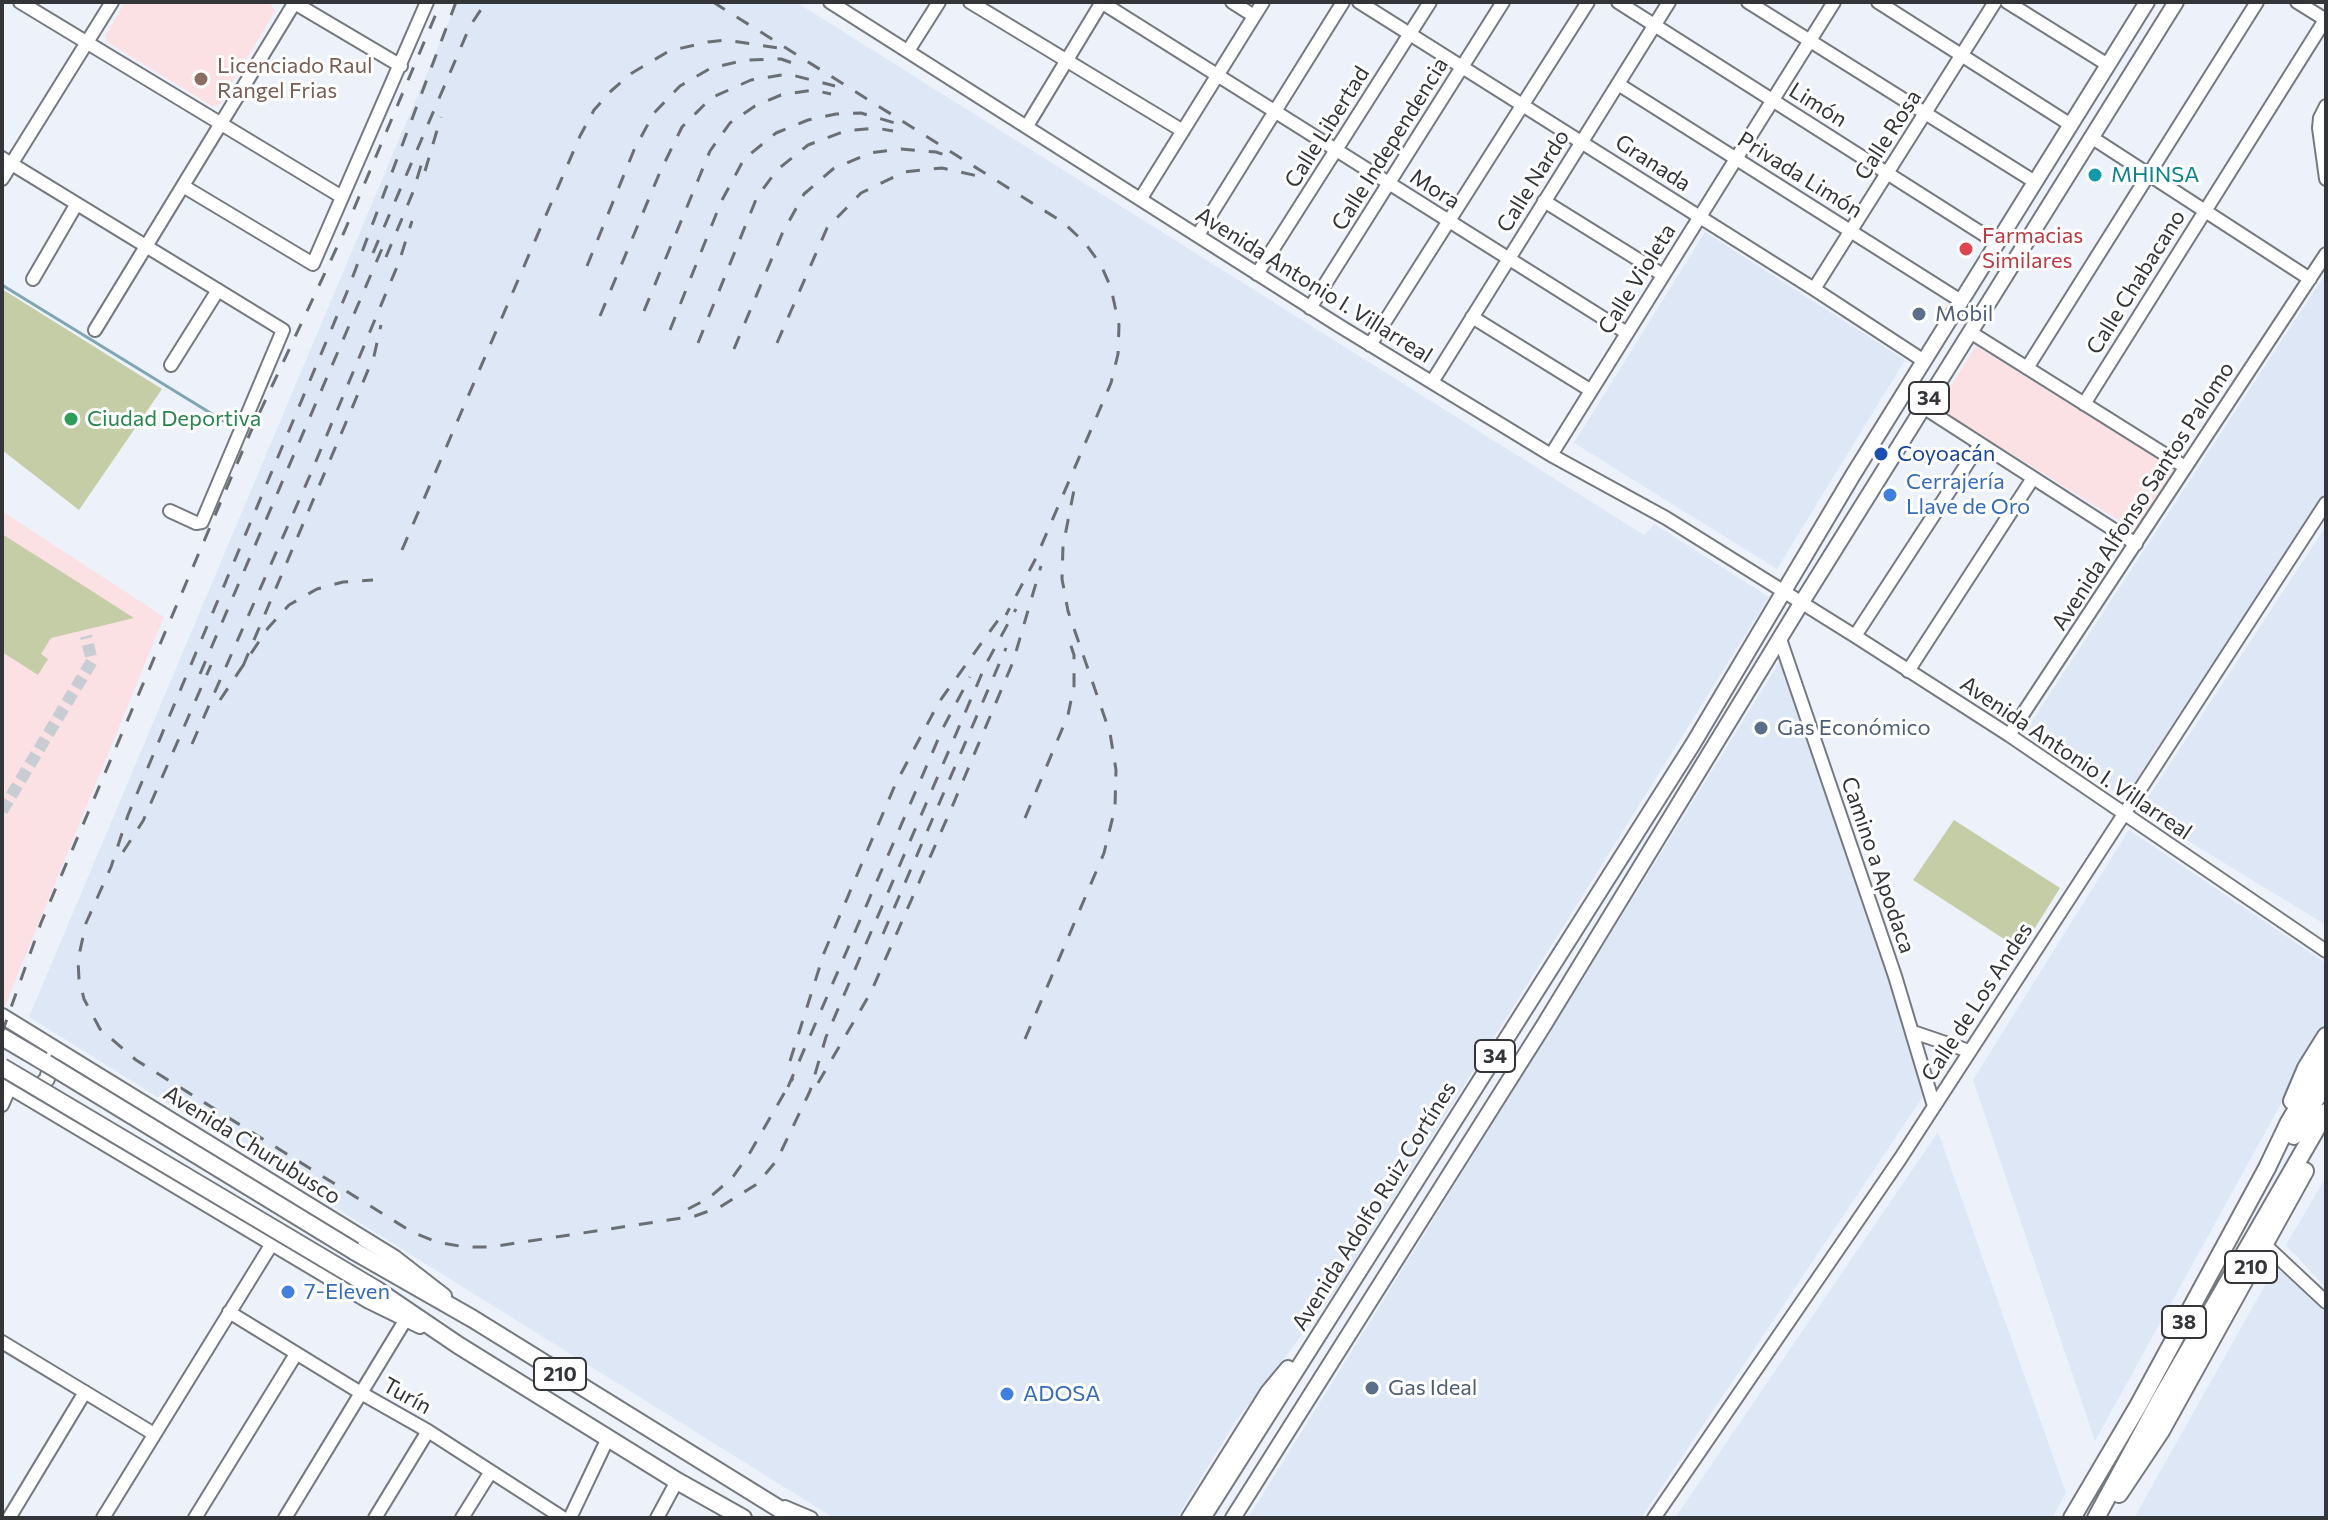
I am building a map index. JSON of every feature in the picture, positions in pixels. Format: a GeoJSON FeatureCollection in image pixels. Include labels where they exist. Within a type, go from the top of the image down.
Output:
{"type":"FeatureCollection","features":[{"type":"Feature","properties":{"kind":"highway"},"geometry":{"type":"LineString","coordinates":[[2289,1122],[2293,1097],[2326,1036]]}},
{"type":"Feature","properties":{"kind":"highway","name":"Avenida Churubusco"},"geometry":{"type":"LineString","coordinates":[[2,1037],[354,1251],[473,1319],[794,1518]]}},
{"type":"Feature","properties":{"kind":"highway"},"geometry":{"type":"LineString","coordinates":[[2289,1122],[2326,1060]]}},
{"type":"Feature","properties":{"kind":"highway","name":"210"},"geometry":{"type":"LineString","coordinates":[[2,1067],[377,1290],[458,1345],[732,1515]]}},
{"type":"Feature","properties":{"kind":"highway"},"geometry":{"type":"LineString","coordinates":[[2267,1168],[2292,1140],[2326,1082]]}},
{"type":"Feature","properties":{"kind":"highway"},"geometry":{"type":"LineString","coordinates":[[2096,1518],[2160,1400],[2326,1112]]}},
{"type":"Feature","properties":{"kind":"highway","name":"38"},"geometry":{"type":"LineString","coordinates":[[2072,1518],[2138,1406],[2289,1122]]}},
{"type":"Feature","properties":{"kind":"highway","name":"210"},"geometry":{"type":"LineString","coordinates":[[2096,1518],[2111,1505],[2147,1454],[2326,1135]]}},
{"type":"Feature","properties":{"kind":"main road","name":"34"},"geometry":{"type":"LineString","coordinates":[[1233,1518],[1544,1025],[1802,602],[2176,2]]}},
{"type":"Feature","properties":{"kind":"main road","name":"34"},"geometry":{"type":"LineString","coordinates":[[1783,591],[2108,65],[2142,4]]}},
{"type":"Feature","properties":{"kind":"main road","name":"Avenida Adolfo Ruiz Cortínes"},"geometry":{"type":"LineString","coordinates":[[1203,1518],[1676,771],[1783,591]]}},
{"type":"Feature","properties":{"kind":"main road","name":"Avenida Churubusco"},"geometry":{"type":"LineString","coordinates":[[2,1016],[395,1258],[473,1319]]}},
{"type":"Feature","properties":{"kind":"main road"},"geometry":{"type":"LineString","coordinates":[[10,1087],[40,1086],[47,1079],[54,1061],[47,1043]]}},
{"type":"Feature","properties":{"kind":"main road"},"geometry":{"type":"LineString","coordinates":[[10,1087],[369,1301],[458,1345]]}},
{"type":"Feature","properties":{"kind":"main road"},"geometry":{"type":"LineString","coordinates":[[1189,1518],[1268,1392],[1326,1322]]}},
{"type":"Feature","properties":{"kind":"street"},"geometry":{"type":"LineString","coordinates":[[20,2],[342,197]]}},
{"type":"Feature","properties":{"kind":"street"},"geometry":{"type":"LineString","coordinates":[[2,179],[7,161],[112,2]]}},
{"type":"Feature","properties":{"kind":"street"},"geometry":{"type":"LineString","coordinates":[[95,330],[294,2],[401,66]]}},
{"type":"Feature","properties":{"kind":"street"},"geometry":{"type":"LineString","coordinates":[[183,186],[313,264],[427,2]]}},
{"type":"Feature","properties":{"kind":"street","name":"Avenida Antonio I. Villarreal"},"geometry":{"type":"LineString","coordinates":[[830,2],[1310,308],[1551,455],[1666,518],[1802,602],[2009,735],[2326,951]]}},
{"type":"Feature","properties":{"kind":"street"},"geometry":{"type":"LineString","coordinates":[[908,51],[939,2]]}},
{"type":"Feature","properties":{"kind":"street"},"geometry":{"type":"LineString","coordinates":[[970,2],[1183,131]]}},
{"type":"Feature","properties":{"kind":"street"},"geometry":{"type":"LineString","coordinates":[[1027,126],[1102,2]]}},
{"type":"Feature","properties":{"kind":"street","name":"Mora"},"geometry":{"type":"LineString","coordinates":[[1102,2],[1627,333]]}},
{"type":"Feature","properties":{"kind":"street"},"geometry":{"type":"LineString","coordinates":[[1232,2],[1254,16]]}},
{"type":"Feature","properties":{"kind":"street"},"geometry":{"type":"LineString","coordinates":[[1141,198],[1263,2]]}},
{"type":"Feature","properties":{"kind":"street"},"geometry":{"type":"LineString","coordinates":[[1198,235],[1343,2]]}},
{"type":"Feature","properties":{"kind":"street","name":"Granada"},"geometry":{"type":"LineString","coordinates":[[1359,2],[1924,361]]}},
{"type":"Feature","properties":{"kind":"street","name":"Calle Libertad"},"geometry":{"type":"LineString","coordinates":[[1257,274],[1430,2]]}},
{"type":"Feature","properties":{"kind":"street","name":"Calle Independencia"},"geometry":{"type":"LineString","coordinates":[[1310,308],[1503,2]]}},
{"type":"Feature","properties":{"kind":"street"},"geometry":{"type":"LineString","coordinates":[[1370,345],[1588,2]]}},
{"type":"Feature","properties":{"kind":"street","name":"Limón"},"geometry":{"type":"LineString","coordinates":[[1618,2],[1997,243]]}},
{"type":"Feature","properties":{"kind":"street","name":"Calle Nardo"},"geometry":{"type":"LineString","coordinates":[[1432,382],[1669,2]]}},
{"type":"Feature","properties":{"kind":"street"},"geometry":{"type":"LineString","coordinates":[[1748,2],[2035,182]]}},
{"type":"Feature","properties":{"kind":"street","name":"Calle Violeta"},"geometry":{"type":"LineString","coordinates":[[1551,455],[1834,2]]}},
{"type":"Feature","properties":{"kind":"street"},"geometry":{"type":"LineString","coordinates":[[1878,2],[2071,125]]}},
{"type":"Feature","properties":{"kind":"street","name":"Calle Rosa"},"geometry":{"type":"LineString","coordinates":[[1814,289],[1995,2]]}},
{"type":"Feature","properties":{"kind":"street"},"geometry":{"type":"LineString","coordinates":[[2007,2],[2108,65]]}},
{"type":"Feature","properties":{"kind":"street"},"geometry":{"type":"LineString","coordinates":[[2027,368],[2257,2]]}},
{"type":"Feature","properties":{"kind":"street"},"geometry":{"type":"LineString","coordinates":[[2297,2],[2326,20]]}},
{"type":"Feature","properties":{"kind":"street","name":"Calle Chabacano"},"geometry":{"type":"LineString","coordinates":[[2084,404],[2326,20]]}},
{"type":"Feature","properties":{"kind":"street","name":"Privada Limón"},"geometry":{"type":"LineString","coordinates":[[1618,84],[1961,301]]}},
{"type":"Feature","properties":{"kind":"street"},"geometry":{"type":"LineString","coordinates":[[2325,108],[2320,118],[2319,140],[2326,179]]}},
{"type":"Feature","properties":{"kind":"street"},"geometry":{"type":"LineString","coordinates":[[2091,137],[2310,279]]}},
{"type":"Feature","properties":{"kind":"street"},"geometry":{"type":"LineString","coordinates":[[7,161],[283,330],[202,522],[196,523],[170,511]]}},
{"type":"Feature","properties":{"kind":"street"},"geometry":{"type":"LineString","coordinates":[[1544,201],[1663,275]]}},
{"type":"Feature","properties":{"kind":"street"},"geometry":{"type":"LineString","coordinates":[[33,279],[76,205]]}},
{"type":"Feature","properties":{"kind":"street","name":"Avenida Alfonso Santos Palomo"},"geometry":{"type":"LineString","coordinates":[[2009,735],[2326,254]]}},
{"type":"Feature","properties":{"kind":"street"},"geometry":{"type":"LineString","coordinates":[[171,365],[218,290]]}},
{"type":"Feature","properties":{"kind":"street"},"geometry":{"type":"LineString","coordinates":[[1472,317],[1590,390]]}},
{"type":"Feature","properties":{"kind":"street"},"geometry":{"type":"LineString","coordinates":[[1970,332],[2185,467]]}},
{"type":"Feature","properties":{"kind":"street"},"geometry":{"type":"LineString","coordinates":[[1923,407],[2136,544]]}},
{"type":"Feature","properties":{"kind":"street"},"geometry":{"type":"LineString","coordinates":[[1855,636],[1980,444]]}},
{"type":"Feature","properties":{"kind":"street"},"geometry":{"type":"LineString","coordinates":[[1908,671],[2033,478]]}},
{"type":"Feature","properties":{"kind":"street","name":"Calle de Los Andes"},"geometry":{"type":"LineString","coordinates":[[1654,1518],[1934,1106],[2326,503]]}},
{"type":"Feature","properties":{"kind":"street","name":"Camino a Apodaca"},"geometry":{"type":"LineString","coordinates":[[1780,639],[1913,1032],[1934,1106]]}},
{"type":"Feature","properties":{"kind":"street"},"geometry":{"type":"LineString","coordinates":[[1913,1032],[1969,1051]]}},
{"type":"Feature","properties":{"kind":"street"},"geometry":{"type":"LineString","coordinates":[[2,1105],[10,1087]]}},
{"type":"Feature","properties":{"kind":"street"},"geometry":{"type":"LineString","coordinates":[[103,1518],[273,1242]]}},
{"type":"Feature","properties":{"kind":"street"},"geometry":{"type":"LineString","coordinates":[[2264,1244],[2326,1302]]}},
{"type":"Feature","properties":{"kind":"street","name":"Turín"},"geometry":{"type":"LineString","coordinates":[[229,1312],[428,1431],[563,1518]]}},
{"type":"Feature","properties":{"kind":"street"},"geometry":{"type":"LineString","coordinates":[[285,1518],[406,1319]]}},
{"type":"Feature","properties":{"kind":"street"},"geometry":{"type":"LineString","coordinates":[[2,1342],[154,1434]]}},
{"type":"Feature","properties":{"kind":"street"},"geometry":{"type":"LineString","coordinates":[[195,1518],[296,1354]]}},
{"type":"Feature","properties":{"kind":"street"},"geometry":{"type":"LineString","coordinates":[[9,1518],[85,1392]]}},
{"type":"Feature","properties":{"kind":"street"},"geometry":{"type":"LineString","coordinates":[[375,1518],[428,1431]]}},
{"type":"Feature","properties":{"kind":"street"},"geometry":{"type":"LineString","coordinates":[[570,1518],[608,1438]]}},
{"type":"Feature","properties":{"kind":"street"},"geometry":{"type":"LineString","coordinates":[[462,1518],[490,1473]]}},
{"type":"Feature","properties":{"kind":"street"},"geometry":{"type":"LineString","coordinates":[[657,1518],[677,1481]]}},
{"type":"Feature","properties":{"kind":"street"},"geometry":{"type":"LineString","coordinates":[[765,1500],[811,1518]]}},
{"type":"Feature","properties":{"kind":"shaded area","name":"Licenciado Raul Rangel Frias"},"geometry":{"type":"Polygon","coordinates":[[[125,2],[269,2],[275,11],[219,105],[212,106],[107,42],[105,36],[125,2]]]}},
{"type":"Feature","properties":{"kind":"shaded area"},"geometry":{"type":"Polygon","coordinates":[[[457,2],[796,2],[1644,535],[1654,524],[1769,597],[1335,1292],[1235,1422],[1177,1518],[834,1518],[29,1017],[457,2]]]}},
{"type":"Feature","properties":{"kind":"shaded area"},"geometry":{"type":"Polygon","coordinates":[[[1705,232],[1905,360],[1777,569],[1574,443],[1705,232]]]}},
{"type":"Feature","properties":{"kind":"shaded area"},"geometry":{"type":"Polygon","coordinates":[[[2326,273],[2326,490],[2124,798],[2024,733],[2326,273]]]}},
{"type":"Feature","properties":{"kind":"shaded area"},"geometry":{"type":"Polygon","coordinates":[[[1976,346],[2177,470],[2138,532],[1937,408],[1976,346]]]}},
{"type":"Feature","properties":{"kind":"shaded area"},"geometry":{"type":"Polygon","coordinates":[[[2,511],[164,617],[5,1006],[2,1004],[2,511]]]}},
{"type":"Feature","properties":{"kind":"shaded area"},"geometry":{"type":"Polygon","coordinates":[[[2326,526],[2326,925],[2139,811],[2326,526]]]}},
{"type":"Feature","properties":{"kind":"shaded area"},"geometry":{"type":"Polygon","coordinates":[[[1782,658],[1874,928],[1924,1095],[1641,1518],[1248,1518],[1782,658]]]}},
{"type":"Feature","properties":{"kind":"shaded area"},"geometry":{"type":"Polygon","coordinates":[[[2129,830],[2326,963],[2326,1022],[2095,1441],[1973,1080],[2129,830]]]}},
{"type":"Feature","properties":{"kind":"shaded area"},"geometry":{"type":"Polygon","coordinates":[[[1938,1132],[2066,1493],[2052,1518],[1675,1518],[1938,1132]]]}},
{"type":"Feature","properties":{"kind":"shaded area"},"geometry":{"type":"Polygon","coordinates":[[[2326,1177],[2326,1288],[2286,1245],[2326,1177]]]}},
{"type":"Feature","properties":{"kind":"shaded area"},"geometry":{"type":"Polygon","coordinates":[[[2273,1271],[2287,1272],[2326,1314],[2326,1518],[2134,1518],[2273,1271]]]}},
{"type":"Feature","properties":{"kind":"green space","name":"Ciudad Deportiva"},"geometry":{"type":"Polygon","coordinates":[[[2,289],[162,389],[79,510],[2,450],[2,289]]]}},
{"type":"Feature","properties":{"kind":"green space"},"geometry":{"type":"Polygon","coordinates":[[[2,534],[134,618],[51,638],[41,654],[48,659],[38,675],[2,652],[2,534]]]}},
{"type":"Feature","properties":{"kind":"green space"},"geometry":{"type":"Polygon","coordinates":[[[1954,820],[2060,888],[2021,950],[1913,880],[1954,820]]]}},
{"type":"Feature","properties":{"kind":"waterway"},"geometry":{"type":"LineString","coordinates":[[2,285],[230,425]]}},
{"type":"Feature","properties":{"kind":"tunnel"},"geometry":{"type":"LineString","coordinates":[[2,811],[92,661],[86,636]]}},
{"type":"Feature","properties":{"kind":"railway"},"geometry":{"type":"LineString","coordinates":[[2,1033],[41,923],[251,431],[345,230],[441,2]]}},
{"type":"Feature","properties":{"kind":"railway"},"geometry":{"type":"LineString","coordinates":[[456,2],[347,292],[128,815],[111,867],[86,923],[78,960],[79,979],[84,999],[100,1029],[136,1060],[412,1232],[437,1242],[490,1247],[695,1216],[720,1207],[757,1184],[777,1160],[810,1091],[826,1037],[986,664],[1016,609]]}},
{"type":"Feature","properties":{"kind":"railway"},"geometry":{"type":"LineString","coordinates":[[373,253],[470,26],[486,2]]}},
{"type":"Feature","properties":{"kind":"railway"},"geometry":{"type":"LineString","coordinates":[[713,2],[1064,223],[1085,243],[1101,265],[1111,288],[1119,325],[1118,354],[1111,383],[1036,558],[1006,615]]}},
{"type":"Feature","properties":{"kind":"railway"},"geometry":{"type":"LineString","coordinates":[[402,550],[580,136],[594,110],[632,73],[669,51],[726,40],[778,48]]}},
{"type":"Feature","properties":{"kind":"railway"},"geometry":{"type":"LineString","coordinates":[[587,266],[634,150],[654,113],[680,86],[711,68],[746,60],[781,59],[804,67]]}},
{"type":"Feature","properties":{"kind":"railway"},"geometry":{"type":"LineString","coordinates":[[600,316],[682,127],[711,98],[751,80],[788,74],[835,86]]}},
{"type":"Feature","properties":{"kind":"railway"},"geometry":{"type":"LineString","coordinates":[[644,311],[710,151],[730,123],[755,106],[781,95],[813,90],[831,94]]}},
{"type":"Feature","properties":{"kind":"railway"},"geometry":{"type":"LineString","coordinates":[[670,330],[721,202],[744,159],[776,133],[808,120],[861,113],[895,123]]}},
{"type":"Feature","properties":{"kind":"railway"},"geometry":{"type":"LineString","coordinates":[[425,171],[441,117]]}},
{"type":"Feature","properties":{"kind":"railway"},"geometry":{"type":"LineString","coordinates":[[698,343],[757,197],[777,170],[808,145],[845,131],[876,128],[893,131]]}},
{"type":"Feature","properties":{"kind":"railway"},"geometry":{"type":"LineString","coordinates":[[734,349],[782,234],[804,194],[833,169],[870,153],[901,149],[948,156]]}},
{"type":"Feature","properties":{"kind":"railway"},"geometry":{"type":"LineString","coordinates":[[386,257],[423,159]]}},
{"type":"Feature","properties":{"kind":"railway"},"geometry":{"type":"LineString","coordinates":[[777,343],[827,228],[861,193],[904,172],[942,168],[982,177]]}},
{"type":"Feature","properties":{"kind":"railway"},"geometry":{"type":"LineString","coordinates":[[192,744],[311,473],[399,262],[412,221]]}},
{"type":"Feature","properties":{"kind":"railway"},"geometry":{"type":"LineString","coordinates":[[200,674],[384,244]]}},
{"type":"Feature","properties":{"kind":"railway"},"geometry":{"type":"LineString","coordinates":[[243,666],[374,356],[381,325]]}},
{"type":"Feature","properties":{"kind":"railway"},"geometry":{"type":"LineString","coordinates":[[1025,1039],[1104,853],[1115,808],[1116,770],[1110,733],[1068,611],[1062,579],[1063,546],[1074,490]]}},
{"type":"Feature","properties":{"kind":"railway"},"geometry":{"type":"LineString","coordinates":[[818,1083],[871,992],[952,807],[1013,662],[1041,566]]}},
{"type":"Feature","properties":{"kind":"railway"},"geometry":{"type":"LineString","coordinates":[[220,700],[268,628],[289,605],[317,589],[343,582],[373,580]]}},
{"type":"Feature","properties":{"kind":"railway"},"geometry":{"type":"LineString","coordinates":[[790,1061],[824,953],[895,785],[939,702],[1001,616]]}},
{"type":"Feature","properties":{"kind":"railway"},"geometry":{"type":"LineString","coordinates":[[1025,818],[1068,715],[1074,686],[1074,655],[1069,640]]}},
{"type":"Feature","properties":{"kind":"railway"},"geometry":{"type":"LineString","coordinates":[[883,934],[1006,648]]}},
{"type":"Feature","properties":{"kind":"railway"},"geometry":{"type":"LineString","coordinates":[[123,852],[143,821],[211,665]]}},
{"type":"Feature","properties":{"kind":"railway"},"geometry":{"type":"LineString","coordinates":[[788,1087],[943,728],[970,677]]}},
{"type":"Feature","properties":{"kind":"railway"},"geometry":{"type":"LineString","coordinates":[[688,1209],[709,1198],[732,1178],[793,1078]]}},
{"type":"Feature","properties":{"kind":"place","name":"Licenciado Raul Rangel Frias"},"geometry":{"type":"Point","coordinates":[201,79]}},
{"type":"Feature","properties":{"kind":"place","name":"MHINSA"},"geometry":{"type":"Point","coordinates":[2095,175]}},
{"type":"Feature","properties":{"kind":"place","name":"Farmacias Similares"},"geometry":{"type":"Point","coordinates":[1966,249]}},
{"type":"Feature","properties":{"kind":"place","name":"Mobil"},"geometry":{"type":"Point","coordinates":[1919,314]}},
{"type":"Feature","properties":{"kind":"place","name":"Ciudad Deportiva"},"geometry":{"type":"Point","coordinates":[71,419]}},
{"type":"Feature","properties":{"kind":"place","name":"Coyoacán"},"geometry":{"type":"Point","coordinates":[1881,454]}},
{"type":"Feature","properties":{"kind":"place","name":"Cerrajería Llave de Oro"},"geometry":{"type":"Point","coordinates":[1890,495]}},
{"type":"Feature","properties":{"kind":"place","name":"Gas Económico"},"geometry":{"type":"Point","coordinates":[1761,728]}},
{"type":"Feature","properties":{"kind":"place","name":"7-Eleven"},"geometry":{"type":"Point","coordinates":[288,1292]}},
{"type":"Feature","properties":{"kind":"place","name":"Gas Ideal"},"geometry":{"type":"Point","coordinates":[1372,1388]}},
{"type":"Feature","properties":{"kind":"place","name":"ADOSA"},"geometry":{"type":"Point","coordinates":[1007,1394]}}]}
